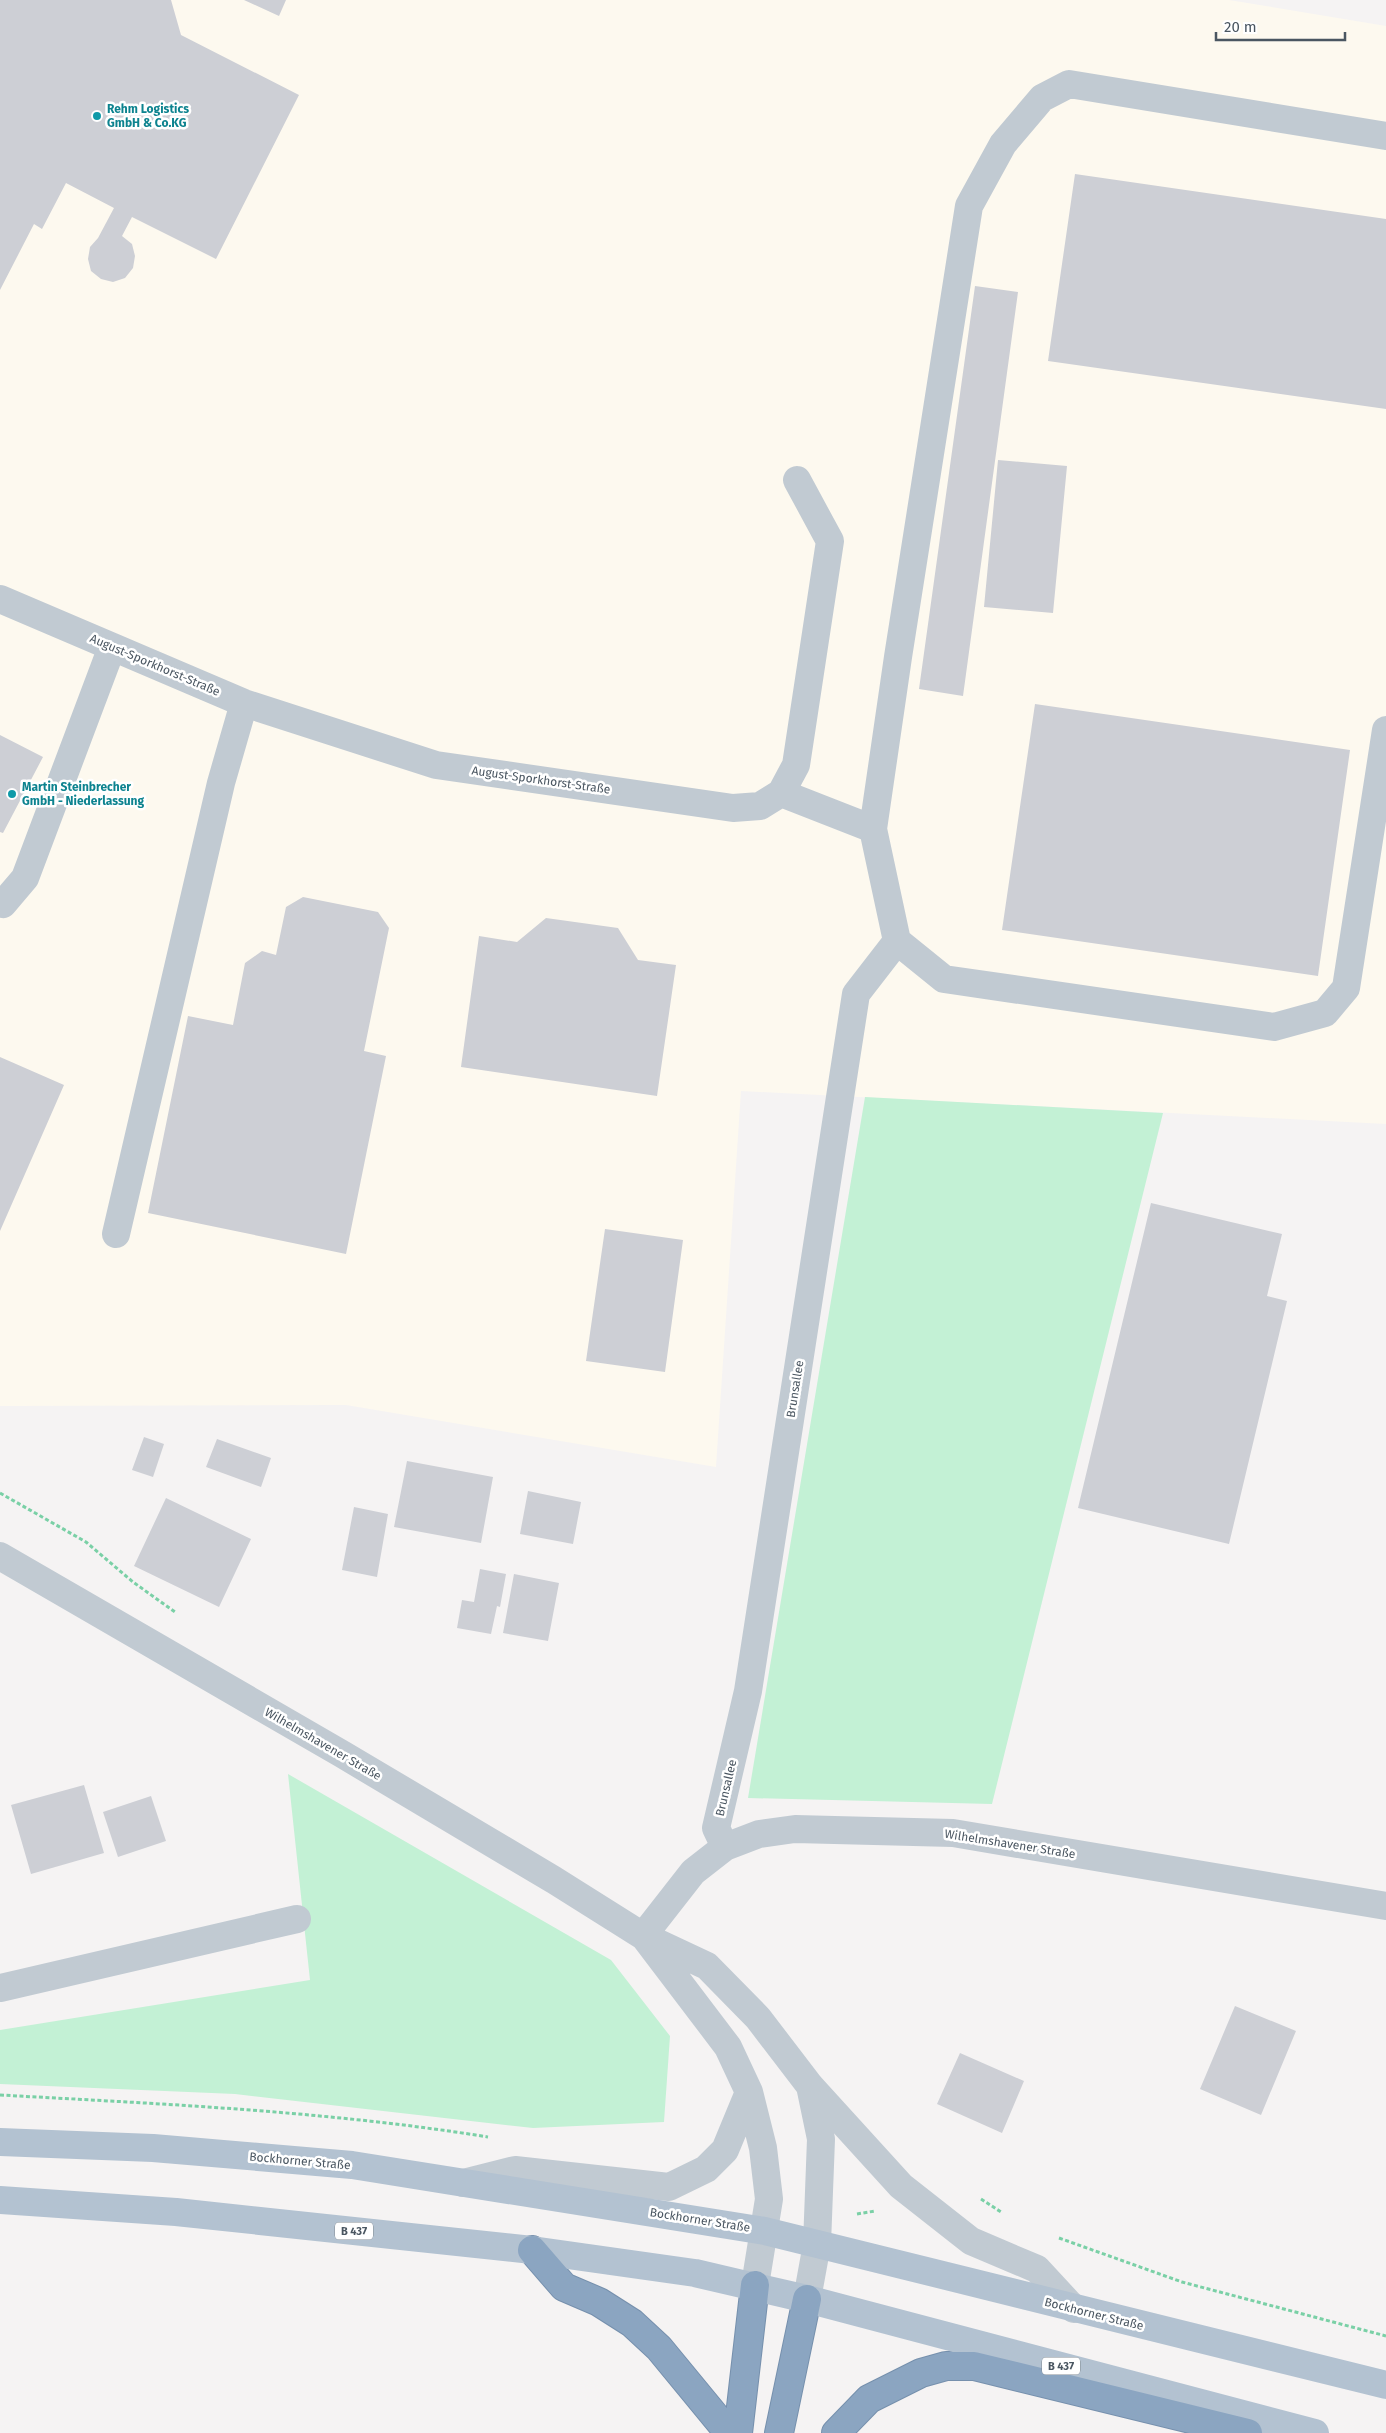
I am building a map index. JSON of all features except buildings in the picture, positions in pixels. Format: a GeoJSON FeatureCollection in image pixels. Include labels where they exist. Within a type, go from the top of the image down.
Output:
{"type":"FeatureCollection","features":[{"type":"Feature","properties":{"kind":"highway"},"geometry":{"type":"LineString","coordinates":[[532,2250],[564,2287],[599,2302],[624,2318],[659,2348],[729,2433]]}},
{"type":"Feature","properties":{"kind":"highway"},"geometry":{"type":"LineString","coordinates":[[738,2433],[755,2285]]}},
{"type":"Feature","properties":{"kind":"highway"},"geometry":{"type":"LineString","coordinates":[[779,2433],[808,2299]]}},
{"type":"Feature","properties":{"kind":"highway"},"geometry":{"type":"LineString","coordinates":[[836,2433],[869,2399],[921,2373],[946,2366],[974,2366],[1248,2433]]}},
{"type":"Feature","properties":{"kind":"main road","name":"Bockhorner Straße"},"geometry":{"type":"LineString","coordinates":[[0,2142],[153,2148],[352,2165],[765,2231],[1386,2385]]}},
{"type":"Feature","properties":{"kind":"main road","name":"B 437"},"geometry":{"type":"LineString","coordinates":[[0,2200],[176,2212],[532,2250],[695,2273],[755,2285],[1315,2433]]}},
{"type":"Feature","properties":{"kind":"street"},"geometry":{"type":"LineString","coordinates":[[1386,136],[1069,84],[1042,98],[1003,144],[970,206],[898,656],[873,829],[897,941],[944,980],[1274,1027],[1325,1013],[1346,988],[1386,730]]}},
{"type":"Feature","properties":{"kind":"street"},"geometry":{"type":"LineString","coordinates":[[797,480],[830,541],[796,765],[781,793],[873,829]]}},
{"type":"Feature","properties":{"kind":"street","name":"August-Sporkhorst-Straße"},"geometry":{"type":"LineString","coordinates":[[0,599],[244,702],[436,765],[733,808],[760,806],[781,793]]}},
{"type":"Feature","properties":{"kind":"street"},"geometry":{"type":"LineString","coordinates":[[0,903],[3,904],[25,878],[112,647]]}},
{"type":"Feature","properties":{"kind":"street"},"geometry":{"type":"LineString","coordinates":[[116,1234],[221,782],[244,702]]}},
{"type":"Feature","properties":{"kind":"street","name":"Brunsallee"},"geometry":{"type":"LineString","coordinates":[[725,1847],[716,1828],[748,1692],[856,994],[897,941]]}},
{"type":"Feature","properties":{"kind":"street","name":"Wilhelmshavener Straße"},"geometry":{"type":"LineString","coordinates":[[0,1556],[368,1770],[554,1880],[643,1936],[707,1966],[758,2018],[810,2086],[821,2138],[817,2244],[808,2299]]}},
{"type":"Feature","properties":{"kind":"street","name":"Wilhelmshavener Straße"},"geometry":{"type":"LineString","coordinates":[[643,1936],[693,1872],[725,1847],[759,1834],[795,1830],[953,1833],[1386,1906]]}},
{"type":"Feature","properties":{"kind":"street"},"geometry":{"type":"LineString","coordinates":[[0,1988],[297,1919]]}},
{"type":"Feature","properties":{"kind":"street","name":"Wilhelmshavener Straße"},"geometry":{"type":"LineString","coordinates":[[643,1936],[728,2047],[748,2092],[763,2148],[769,2199],[755,2285]]}},
{"type":"Feature","properties":{"kind":"street"},"geometry":{"type":"LineString","coordinates":[[810,2086],[901,2186],[971,2241],[1037,2269],[1074,2309]]}},
{"type":"Feature","properties":{"kind":"street"},"geometry":{"type":"LineString","coordinates":[[463,2183],[515,2170],[669,2186],[706,2169],[725,2150],[748,2092]]}},
{"type":"Feature","properties":{"kind":"path"},"geometry":{"type":"LineString","coordinates":[[974,2194],[1007,2215]]}},
{"type":"Feature","properties":{"kind":"path"},"geometry":{"type":"LineString","coordinates":[[1051,2234],[1182,2282],[1386,2336]]}},
{"type":"Feature","properties":{"kind":"shaded area"},"geometry":{"type":"Polygon","coordinates":[[[0,0],[1229,0],[1386,26],[1386,1124],[741,1091],[716,1467],[346,1405],[0,1406],[0,0]]]}},
{"type":"Feature","properties":{"kind":"green space"},"geometry":{"type":"Polygon","coordinates":[[[865,1097],[1163,1113],[992,1804],[748,1798],[865,1097]]]}},
{"type":"Feature","properties":{"kind":"green space"},"geometry":{"type":"Polygon","coordinates":[[[288,1774],[611,1960],[670,2036],[664,2122],[533,2128],[235,2094],[0,2084],[0,2030],[310,1980],[288,1774]]]}},
{"type":"Feature","properties":{"kind":"place","name":"Rehm Logistics GmbH & Co.KG"},"geometry":{"type":"Point","coordinates":[97,116]}},
{"type":"Feature","properties":{"kind":"place","name":"Martin Steinbrecher GmbH - Niederlassung"},"geometry":{"type":"Point","coordinates":[12,794]}}]}
